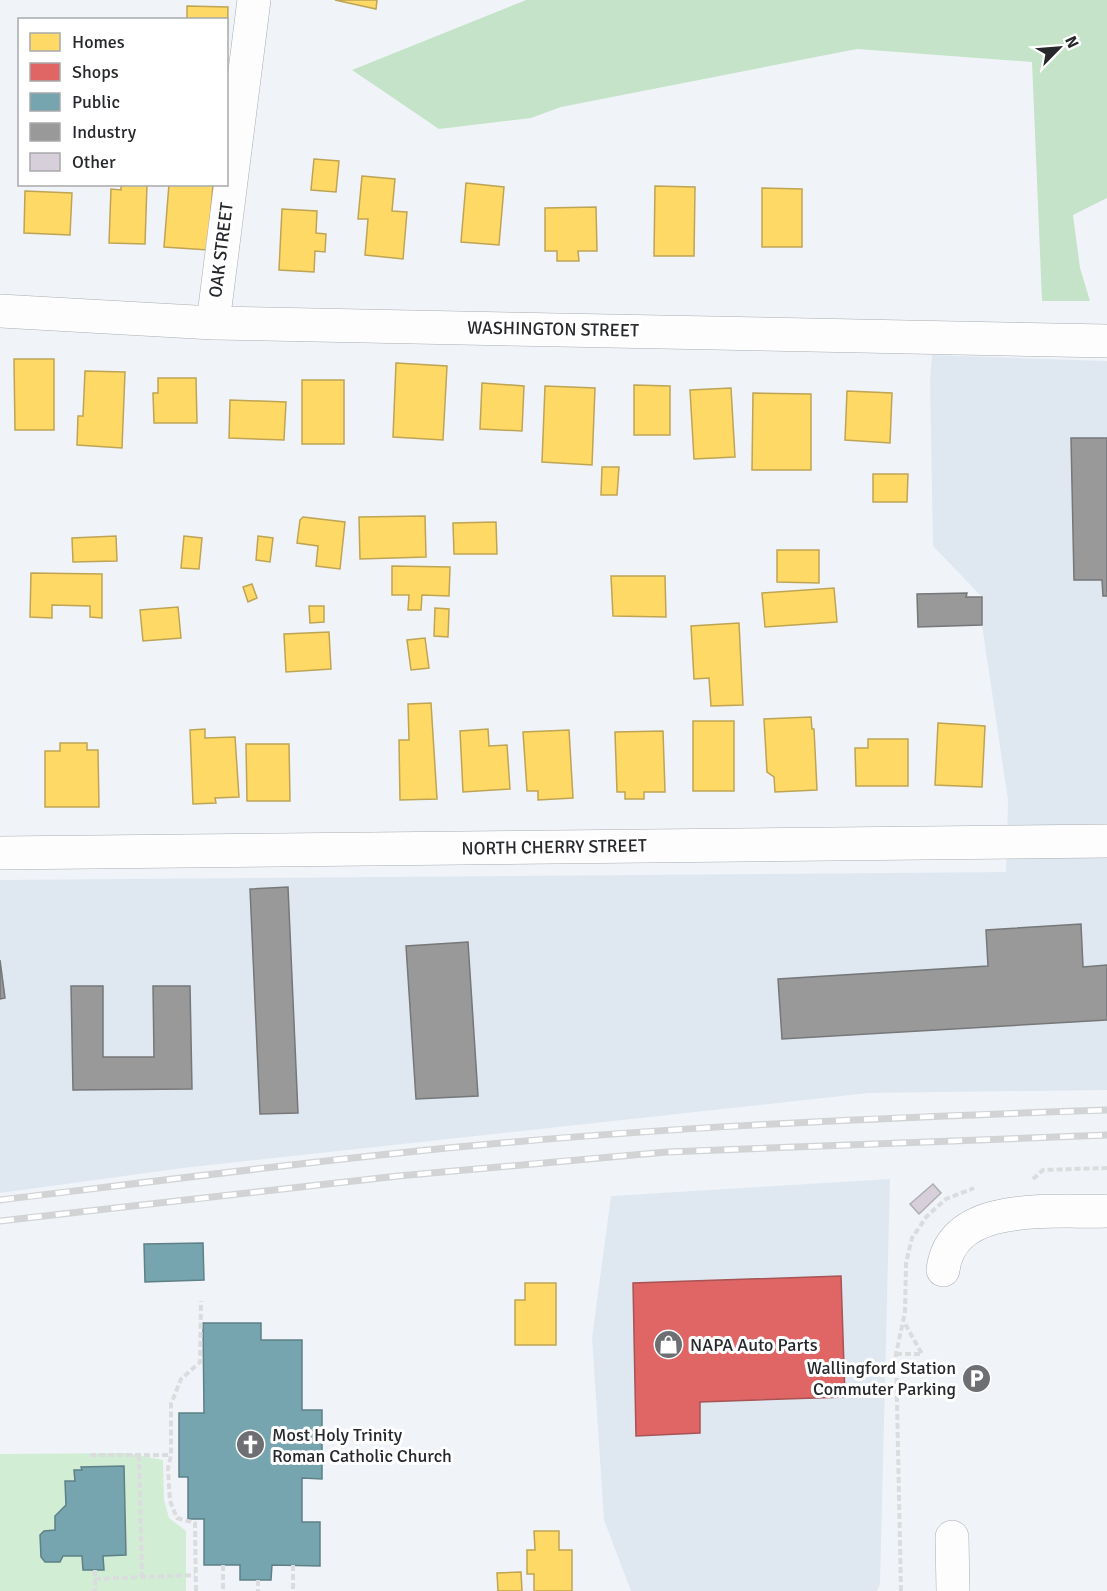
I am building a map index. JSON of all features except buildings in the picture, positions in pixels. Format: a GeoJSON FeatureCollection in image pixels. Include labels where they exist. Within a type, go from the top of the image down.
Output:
{"type":"FeatureCollection","features":[{"type":"Feature","properties":{"kind":"street","name":"OAK STREET"},"geometry":{"type":"LineString","coordinates":[[213,322],[254,0]]}},
{"type":"Feature","properties":{"kind":"street","name":"WASHINGTON STREET"},"geometry":{"type":"LineString","coordinates":[[0,311],[213,322],[1107,341]]}},
{"type":"Feature","properties":{"kind":"street","name":"NORTH CHERRY STREET"},"geometry":{"type":"LineString","coordinates":[[0,853],[1107,841]]}},
{"type":"Feature","properties":{"kind":"street"},"geometry":{"type":"LineString","coordinates":[[943,1270],[946,1251],[951,1243],[976,1223],[1012,1214],[1107,1211]]}},
{"type":"Feature","properties":{"kind":"street"},"geometry":{"type":"LineString","coordinates":[[952,1537],[953,1591]]}},
{"type":"Feature","properties":{"kind":"path"},"geometry":{"type":"LineString","coordinates":[[1027,1184],[1044,1170],[1107,1168]]}},
{"type":"Feature","properties":{"kind":"path"},"geometry":{"type":"LineString","coordinates":[[901,1591],[896,1354],[904,1321],[906,1263],[917,1228],[946,1199],[976,1187]]}},
{"type":"Feature","properties":{"kind":"path"},"geometry":{"type":"LineString","coordinates":[[196,1591],[195,1523],[177,1518],[170,1501],[168,1469],[171,1455],[171,1404],[181,1379],[200,1362],[201,1301]]}},
{"type":"Feature","properties":{"kind":"path"},"geometry":{"type":"LineString","coordinates":[[896,1354],[922,1354],[904,1321]]}},
{"type":"Feature","properties":{"kind":"path"},"geometry":{"type":"LineString","coordinates":[[90,1455],[171,1455]]}},
{"type":"Feature","properties":{"kind":"path"},"geometry":{"type":"LineString","coordinates":[[139,1455],[142,1576]]}},
{"type":"Feature","properties":{"kind":"path"},"geometry":{"type":"LineString","coordinates":[[223,1565],[223,1591]]}},
{"type":"Feature","properties":{"kind":"path"},"geometry":{"type":"LineString","coordinates":[[293,1565],[293,1591]]}},
{"type":"Feature","properties":{"kind":"path"},"geometry":{"type":"LineString","coordinates":[[95,1570],[95,1591]]}},
{"type":"Feature","properties":{"kind":"path"},"geometry":{"type":"LineString","coordinates":[[95,1579],[195,1575]]}},
{"type":"Feature","properties":{"kind":"path"},"geometry":{"type":"LineString","coordinates":[[258,1580],[258,1591]]}},
{"type":"Feature","properties":{"kind":"shaded area"},"geometry":{"type":"Polygon","coordinates":[[[932,355],[1107,361],[1107,1090],[869,1093],[183,1168],[0,1193],[0,880],[1006,872],[1008,800],[982,625],[982,597],[933,546],[930,381],[932,355]]]}},
{"type":"Feature","properties":{"kind":"shaded area"},"geometry":{"type":"Polygon","coordinates":[[[890,1179],[880,1584],[877,1591],[631,1591],[604,1520],[592,1338],[611,1196],[890,1179]]]}},
{"type":"Feature","properties":{"kind":"green space"},"geometry":{"type":"Polygon","coordinates":[[[526,0],[1107,0],[1107,198],[1073,215],[1080,268],[1090,301],[1042,301],[1032,62],[857,49],[561,107],[531,118],[439,129],[352,70],[526,0]]]}},
{"type":"Feature","properties":{"kind":"green space"},"geometry":{"type":"Polygon","coordinates":[[[128,1453],[163,1460],[164,1500],[169,1518],[186,1531],[186,1591],[0,1591],[0,1454],[128,1453]]]}},
{"type":"Feature","properties":{"kind":"railway"},"geometry":{"type":"LineString","coordinates":[[0,1200],[349,1158],[487,1144],[841,1121],[1107,1110]]}},
{"type":"Feature","properties":{"kind":"railway"},"geometry":{"type":"LineString","coordinates":[[0,1221],[398,1176],[667,1152],[1107,1135]]}},
{"type":"Feature","properties":{"kind":"place","name":"NAPA Auto Parts"},"geometry":{"type":"Point","coordinates":[669,1345]}},
{"type":"Feature","properties":{"kind":"place","name":"Wallingford Station Commuter Parking"},"geometry":{"type":"Point","coordinates":[977,1378]}},
{"type":"Feature","properties":{"kind":"place","name":"Most Holy Trinity Roman Catholic Church"},"geometry":{"type":"Point","coordinates":[251,1445]}}]}
